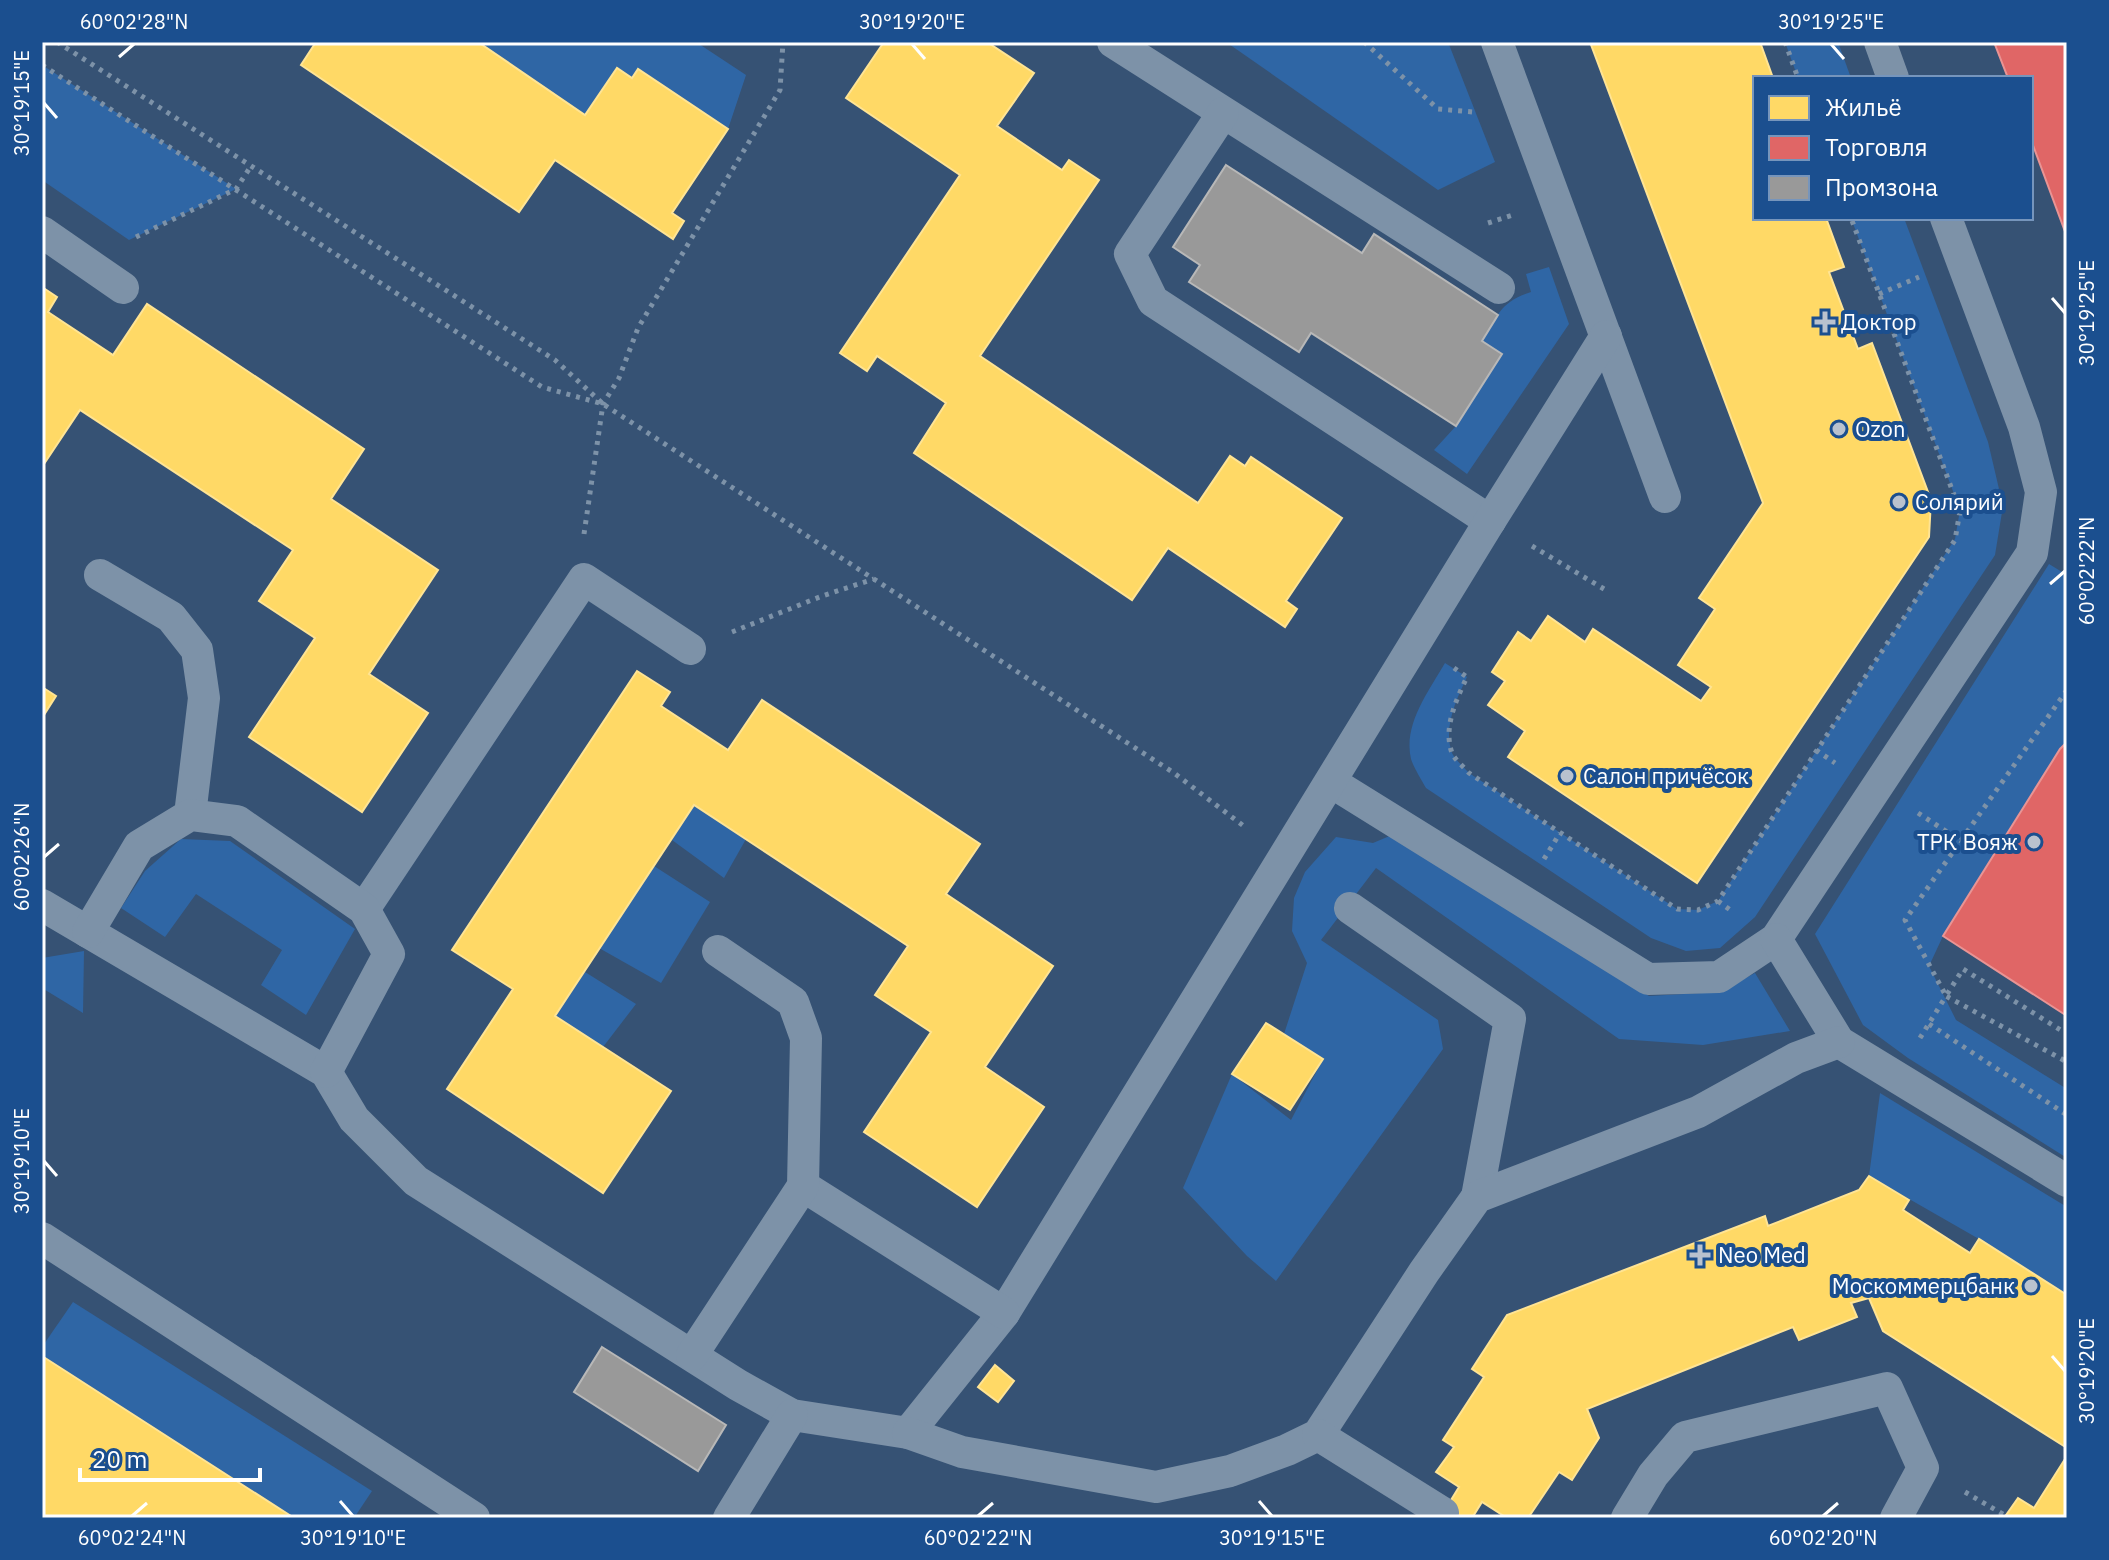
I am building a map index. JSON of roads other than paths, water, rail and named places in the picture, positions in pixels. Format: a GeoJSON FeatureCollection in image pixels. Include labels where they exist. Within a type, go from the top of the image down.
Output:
{"type":"FeatureCollection","features":[{"type":"Feature","properties":{"kind":"lane"},"geometry":{"type":"LineString","coordinates":[[1113,42],[1499,288]]}},
{"type":"Feature","properties":{"kind":"lane"},"geometry":{"type":"LineString","coordinates":[[1497,42],[1665,497]]}},
{"type":"Feature","properties":{"kind":"lane"},"geometry":{"type":"LineString","coordinates":[[1880,42],[1892,76]]}},
{"type":"Feature","properties":{"kind":"lane"},"geometry":{"type":"LineString","coordinates":[[1223,113],[1130,254],[1153,301],[1490,521]]}},
{"type":"Feature","properties":{"kind":"lane"},"geometry":{"type":"LineString","coordinates":[[1331,782],[1648,979],[1719,977],[1776,939],[2032,553],[2041,492],[2024,427],[1947,220]]}},
{"type":"Feature","properties":{"kind":"lane"},"geometry":{"type":"LineString","coordinates":[[42,232],[123,288]]}},
{"type":"Feature","properties":{"kind":"lane"},"geometry":{"type":"LineString","coordinates":[[908,1433],[1004,1313],[1606,336]]}},
{"type":"Feature","properties":{"kind":"lane"},"geometry":{"type":"LineString","coordinates":[[100,575],[171,617],[197,650],[204,698],[190,815]]}},
{"type":"Feature","properties":{"kind":"lane"},"geometry":{"type":"LineString","coordinates":[[364,909],[584,579],[690,649]]}},
{"type":"Feature","properties":{"kind":"lane"},"geometry":{"type":"LineString","coordinates":[[88,932],[139,846],[190,815],[237,821],[364,909],[389,954],[326,1072]]}},
{"type":"Feature","properties":{"kind":"lane"},"geometry":{"type":"LineString","coordinates":[[42,905],[326,1072],[354,1119],[416,1181],[792,1415],[908,1433],[962,1452],[1156,1487],[1230,1471],[1318,1435],[1424,1272],[1477,1197],[1510,1019],[1350,908]]}},
{"type":"Feature","properties":{"kind":"lane"},"geometry":{"type":"LineString","coordinates":[[1776,939],[1839,1042],[2067,1181]]}},
{"type":"Feature","properties":{"kind":"lane"},"geometry":{"type":"LineString","coordinates":[[692,1355],[803,1186],[806,1038],[793,1002],[718,951]]}},
{"type":"Feature","properties":{"kind":"lane"},"geometry":{"type":"LineString","coordinates":[[1477,1197],[1698,1112],[1796,1058],[1839,1042]]}},
{"type":"Feature","properties":{"kind":"lane"},"geometry":{"type":"LineString","coordinates":[[803,1186],[1004,1313]]}},
{"type":"Feature","properties":{"kind":"lane"},"geometry":{"type":"LineString","coordinates":[[42,1238],[474,1518]]}},
{"type":"Feature","properties":{"kind":"lane"},"geometry":{"type":"LineString","coordinates":[[1627,1518],[1653,1475],[1685,1437],[1887,1388],[1923,1468],[1896,1518]]}},
{"type":"Feature","properties":{"kind":"lane"},"geometry":{"type":"LineString","coordinates":[[729,1518],[792,1415]]}},
{"type":"Feature","properties":{"kind":"lane"},"geometry":{"type":"LineString","coordinates":[[1318,1435],[1443,1513]]}},
{"type":"Feature","properties":{"kind":"place","name":"Доктор"},"geometry":{"type":"Point","coordinates":[1825,322]}},
{"type":"Feature","properties":{"kind":"place","name":"Ozon"},"geometry":{"type":"Point","coordinates":[1839,429]}},
{"type":"Feature","properties":{"kind":"place","name":"Солярий"},"geometry":{"type":"Point","coordinates":[1899,502]}},
{"type":"Feature","properties":{"kind":"place","name":"Салон причёсок"},"geometry":{"type":"Point","coordinates":[1567,776]}},
{"type":"Feature","properties":{"kind":"place","name":"ТРК Вояж"},"geometry":{"type":"Point","coordinates":[2034,842]}},
{"type":"Feature","properties":{"kind":"place","name":"Neo Med"},"geometry":{"type":"Point","coordinates":[1700,1255]}},
{"type":"Feature","properties":{"kind":"place","name":"Москоммерцбанк"},"geometry":{"type":"Point","coordinates":[2031,1286]}}]}
